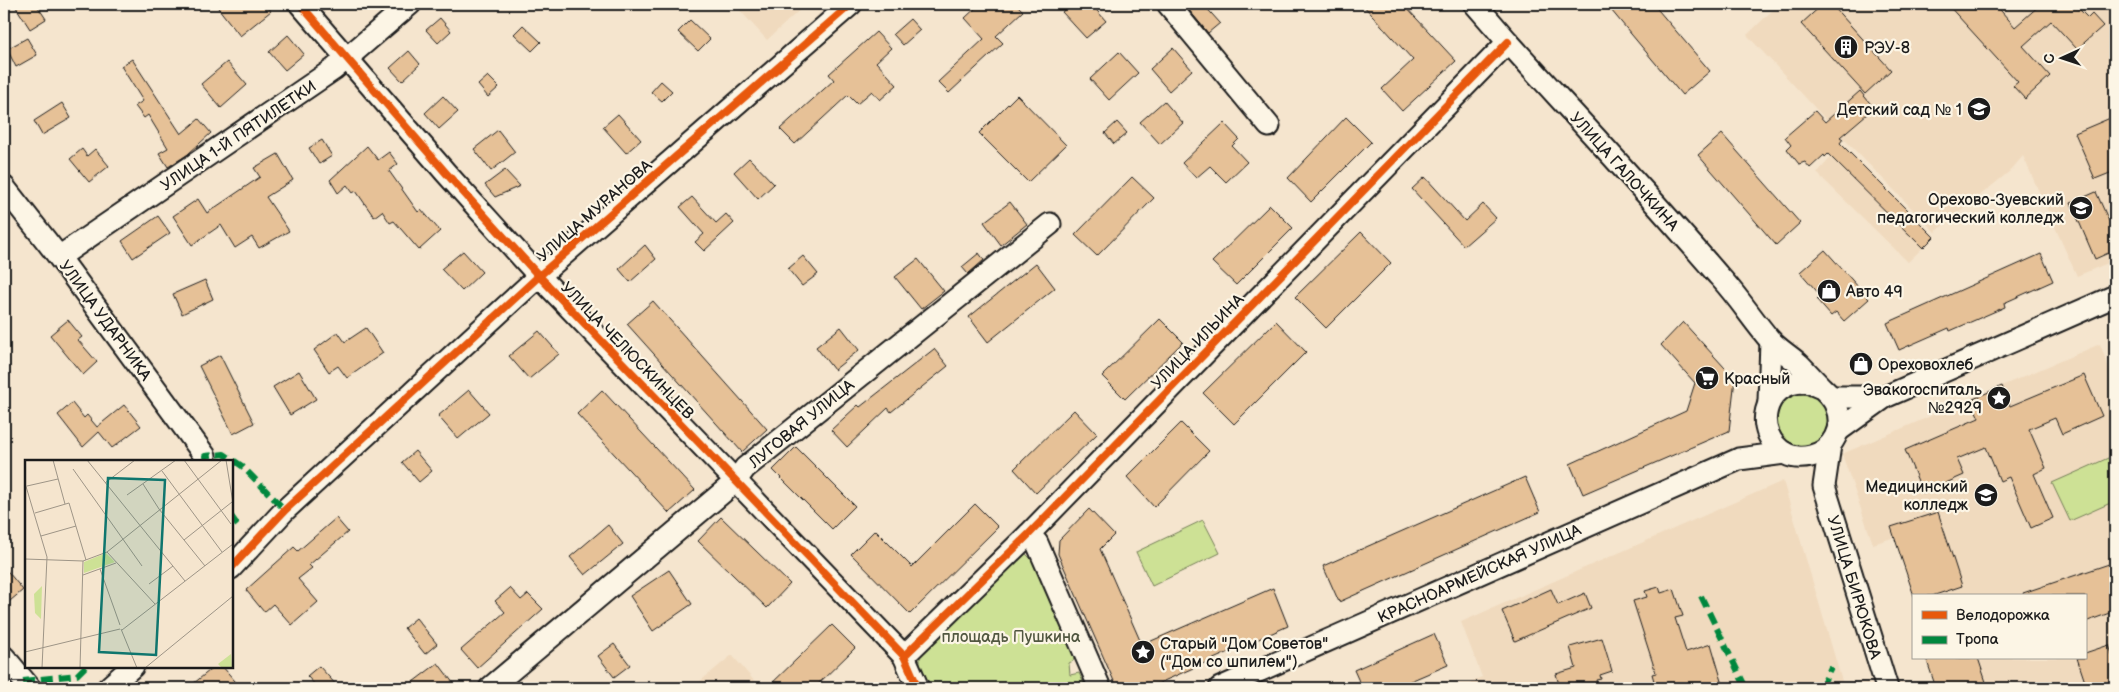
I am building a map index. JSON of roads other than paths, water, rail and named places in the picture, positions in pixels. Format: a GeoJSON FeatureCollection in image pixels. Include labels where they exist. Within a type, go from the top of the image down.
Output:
{"type":"FeatureCollection","features":[{"type":"Feature","properties":{"kind":"street","name":"УЛИЦА ЧЕЛЮСКИНЦЕВ"},"geometry":{"type":"LineString","coordinates":[[300,4],[446,173],[539,276],[734,482],[904,656],[918,688]]}},
{"type":"Feature","properties":{"kind":"street","name":"УЛИЦА 1-Й ПЯТИЛЕТКИ"},"geometry":{"type":"LineString","coordinates":[[59,257],[348,59],[410,4]]}},
{"type":"Feature","properties":{"kind":"street","name":"УЛИЦА МУРАНОВА"},"geometry":{"type":"LineString","coordinates":[[232,567],[285,510],[539,276],[851,4]]}},
{"type":"Feature","properties":{"kind":"street"},"geometry":{"type":"LineString","coordinates":[[1168,4],[1268,126]]}},
{"type":"Feature","properties":{"kind":"street","name":"УЛИЦА ГАЛОЧКИНА"},"geometry":{"type":"LineString","coordinates":[[1475,4],[1719,275],[1771,341],[1799,364],[1827,392]]}},
{"type":"Feature","properties":{"kind":"street","name":"УЛИЦА ИЛЬИНА"},"geometry":{"type":"LineString","coordinates":[[904,656],[1029,534],[1508,42]]}},
{"type":"Feature","properties":{"kind":"street","name":"УЛИЦА УДАРНИКА"},"geometry":{"type":"LineString","coordinates":[[4,187],[59,257],[205,456]]}},
{"type":"Feature","properties":{"kind":"street","name":"ЛУГОВАЯ УЛИЦА"},"geometry":{"type":"LineString","coordinates":[[490,688],[734,482],[745,468],[1050,224]]}},
{"type":"Feature","properties":{"kind":"street"},"geometry":{"type":"LineString","coordinates":[[1739,459],[1790,455],[1804,458],[1818,454],[1834,437],[1885,397],[2115,296]]}},
{"type":"Feature","properties":{"kind":"street"},"geometry":{"type":"LineString","coordinates":[[1739,459],[1765,426],[1769,401],[1771,341]]}},
{"type":"Feature","properties":{"kind":"street"},"geometry":{"type":"LineString","coordinates":[[1769,401],[1778,390],[1792,383],[1806,382],[1827,392],[1885,397]]}},
{"type":"Feature","properties":{"kind":"street"},"geometry":{"type":"LineString","coordinates":[[1824,486],[1840,417],[1827,392]]}},
{"type":"Feature","properties":{"kind":"street"},"geometry":{"type":"LineString","coordinates":[[1765,426],[1778,447],[1790,455],[1824,486]]}},
{"type":"Feature","properties":{"kind":"street","name":"КРАСНОАРМЕЙСКАЯ УЛИЦА"},"geometry":{"type":"LineString","coordinates":[[1220,688],[1739,459]]}},
{"type":"Feature","properties":{"kind":"street","name":"УЛИЦА БИРЮКОВА"},"geometry":{"type":"LineString","coordinates":[[1824,486],[1887,688]]}},
{"type":"Feature","properties":{"kind":"street"},"geometry":{"type":"LineString","coordinates":[[1029,534],[1037,543],[1100,688]]}},
{"type":"Feature","properties":{"kind":"street"},"geometry":{"type":"LineString","coordinates":[[4,657],[30,688]]}},
{"type":"Feature","properties":{"kind":"street"},"geometry":{"type":"LineString","coordinates":[[108,688],[131,667]]}},
{"type":"Feature","properties":{"kind":"place","name":"РЭУ-8"},"geometry":{"type":"Point","coordinates":[1846,47]}},
{"type":"Feature","properties":{"kind":"place","name":"Детский сад № 1"},"geometry":{"type":"Point","coordinates":[1979,109]}},
{"type":"Feature","properties":{"kind":"place","name":"Орехово-Зуевский педагогический колледж"},"geometry":{"type":"Point","coordinates":[2081,208]}},
{"type":"Feature","properties":{"kind":"place","name":"Авто 49"},"geometry":{"type":"Point","coordinates":[1829,291]}},
{"type":"Feature","properties":{"kind":"place","name":"Ореховохлеб"},"geometry":{"type":"Point","coordinates":[1861,364]}},
{"type":"Feature","properties":{"kind":"place","name":"Красный"},"geometry":{"type":"Point","coordinates":[1707,378]}},
{"type":"Feature","properties":{"kind":"place","name":"Эвакогоспиталь №2929"},"geometry":{"type":"Point","coordinates":[1999,398]}},
{"type":"Feature","properties":{"kind":"place","name":"Медицинский колледж"},"geometry":{"type":"Point","coordinates":[1986,495]}},
{"type":"Feature","properties":{"kind":"place","name":"Старый \"Дом Советов\" (\"Дом со шпилем\")"},"geometry":{"type":"Point","coordinates":[1143,652]}},
{"type":"Feature","properties":{"kind":"park label","name":"площадь Пушкина"},"geometry":{"type":"Point","coordinates":[1011,636]}}]}
